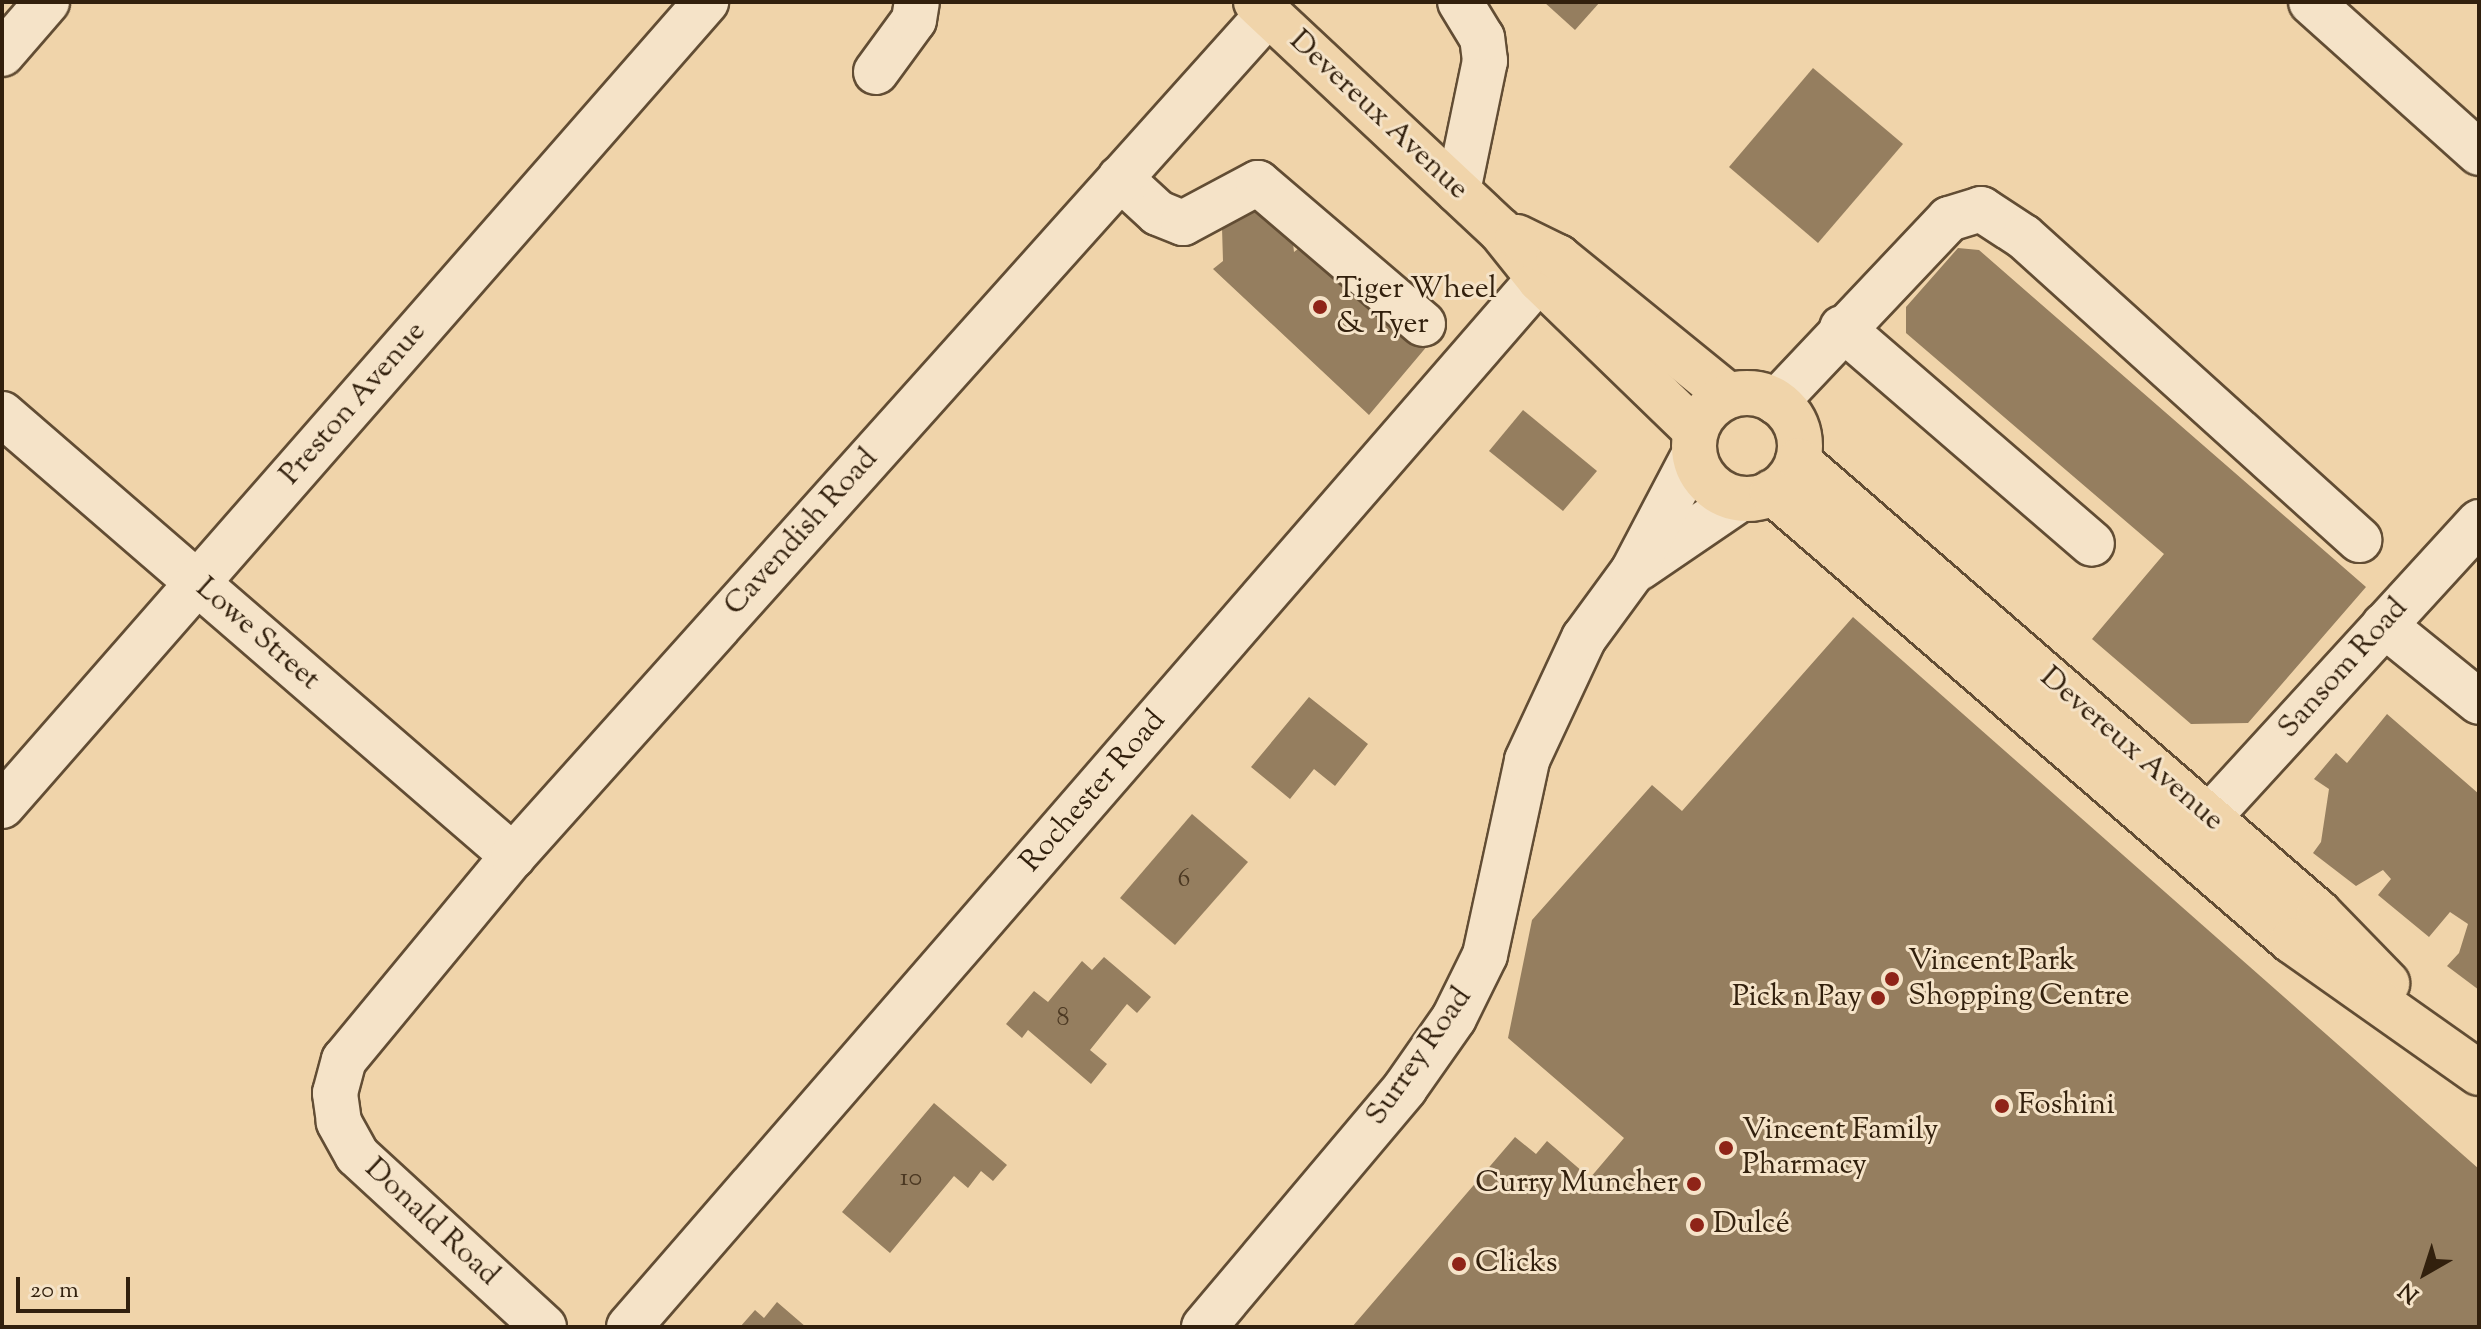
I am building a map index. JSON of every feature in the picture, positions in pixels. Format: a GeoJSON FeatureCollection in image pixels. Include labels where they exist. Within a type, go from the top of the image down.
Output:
{"type":"FeatureCollection","features":[{"type":"Feature","properties":{"kind":"main road","name":"Devereux Avenue"},"geometry":{"type":"LineString","coordinates":[[1262,8],[1500,230],[1549,269],[1729,396]]}},
{"type":"Feature","properties":{"kind":"main road","name":"Devereux Avenue"},"geometry":{"type":"LineString","coordinates":[[1549,269],[1694,442]]}},
{"type":"Feature","properties":{"kind":"main road"},"geometry":{"type":"LineString","coordinates":[[1745,392],[1776,402],[1792,418],[1799,439],[1770,484],[1718,491],[1702,476],[1694,442],[1708,409],[1729,396],[1745,392]]}},
{"type":"Feature","properties":{"kind":"main road","name":"Devereux Avenue"},"geometry":{"type":"LineString","coordinates":[[1770,484],[2209,817],[2319,913],[2466,1062]]}},
{"type":"Feature","properties":{"kind":"main road","name":"Devereux Avenue"},"geometry":{"type":"LineString","coordinates":[[1770,484],[2292,941],[2466,1062]]}},
{"type":"Feature","properties":{"kind":"street"},"geometry":{"type":"LineString","coordinates":[[2,54],[47,2]]}},
{"type":"Feature","properties":{"kind":"street","name":"Preston Avenue"},"geometry":{"type":"LineString","coordinates":[[2,806],[706,2]]}},
{"type":"Feature","properties":{"kind":"street"},"geometry":{"type":"LineString","coordinates":[[876,72],[914,20],[917,2]]}},
{"type":"Feature","properties":{"kind":"street"},"geometry":{"type":"LineString","coordinates":[[1458,191],[1485,61],[1482,38],[1460,2]]}},
{"type":"Feature","properties":{"kind":"street"},"geometry":{"type":"LineString","coordinates":[[2311,2],[2479,153]]}},
{"type":"Feature","properties":{"kind":"street","name":"Cavendish Road"},"geometry":{"type":"LineString","coordinates":[[344,1060],[513,856],[1120,178],[1262,8]]}},
{"type":"Feature","properties":{"kind":"street"},"geometry":{"type":"LineString","coordinates":[[1120,178],[1158,213],[1183,223],[1258,183],[1423,324]]}},
{"type":"Feature","properties":{"kind":"street"},"geometry":{"type":"LineString","coordinates":[[1776,402],[1842,328],[1949,219],[1967,209],[1981,209],[2024,237],[2359,540]]}},
{"type":"Feature","properties":{"kind":"street","name":"Rochester Road"},"geometry":{"type":"LineString","coordinates":[[629,1327],[1549,269]]}},
{"type":"Feature","properties":{"kind":"street"},"geometry":{"type":"LineString","coordinates":[[1842,328],[2092,544]]}},
{"type":"Feature","properties":{"kind":"street","name":"Lowe Street"},"geometry":{"type":"LineString","coordinates":[[2,414],[513,856]]}},
{"type":"Feature","properties":{"kind":"street","name":"Surrey Road"},"geometry":{"type":"LineString","coordinates":[[1204,1327],[1405,1088],[1454,1018],[1485,955],[1527,760],[1584,638],[1633,571],[1694,442]]}},
{"type":"Feature","properties":{"kind":"street","name":"Surrey Road"},"geometry":{"type":"LineString","coordinates":[[1633,571],[1770,484]]}},
{"type":"Feature","properties":{"kind":"street","name":"Sansom Road"},"geometry":{"type":"LineString","coordinates":[[2209,817],[2479,522]]}},
{"type":"Feature","properties":{"kind":"street"},"geometry":{"type":"LineString","coordinates":[[2384,625],[2479,702]]}},
{"type":"Feature","properties":{"kind":"street","name":"Donald Road"},"geometry":{"type":"LineString","coordinates":[[344,1060],[335,1093],[339,1122],[357,1155],[544,1327]]}},
{"type":"Feature","properties":{"kind":"building"},"geometry":{"type":"Polygon","coordinates":[[[1544,2],[1600,2],[1575,30],[1544,2]]]}},
{"type":"Feature","properties":{"kind":"building"},"geometry":{"type":"Polygon","coordinates":[[[1813,68],[1903,144],[1818,243],[1729,167],[1813,68]]]}},
{"type":"Feature","properties":{"kind":"building","name":"Tiger Wheel & Tyer"},"geometry":{"type":"Polygon","coordinates":[[[1240,206],[1278,215],[1291,225],[1294,252],[1313,237],[1428,345],[1369,415],[1213,269],[1223,261],[1222,228],[1240,206]]]}},
{"type":"Feature","properties":{"kind":"building"},"geometry":{"type":"Polygon","coordinates":[[[1958,248],[1979,250],[2366,587],[2248,723],[2191,724],[2092,639],[2164,554],[1906,333],[1906,307],[1958,248]]]}},
{"type":"Feature","properties":{"kind":"building"},"geometry":{"type":"Polygon","coordinates":[[[1523,410],[1597,471],[1563,511],[1489,451],[1523,410]]]}},
{"type":"Feature","properties":{"kind":"building","name":"Vincent Park Shopping Centre"},"geometry":{"type":"Polygon","coordinates":[[[1853,617],[2479,1169],[2479,1327],[1352,1327],[1515,1137],[1536,1154],[1547,1141],[1590,1178],[1624,1138],[1508,1038],[1532,920],[1652,785],[1682,811],[1853,617]]]}},
{"type":"Feature","properties":{"kind":"building"},"geometry":{"type":"Polygon","coordinates":[[[1309,697],[1368,744],[1335,786],[1314,769],[1290,799],[1251,767],[1309,697]]]}},
{"type":"Feature","properties":{"kind":"building"},"geometry":{"type":"Polygon","coordinates":[[[2387,714],[2479,794],[2479,990],[2447,966],[2459,953],[2468,924],[2450,912],[2429,937],[2378,895],[2391,879],[2383,870],[2356,886],[2313,853],[2321,842],[2329,789],[2314,779],[2336,753],[2347,763],[2387,714]]]}},
{"type":"Feature","properties":{"kind":"building"},"geometry":{"type":"Polygon","coordinates":[[[1192,814],[1248,862],[1175,945],[1120,898],[1192,814]]]}},
{"type":"Feature","properties":{"kind":"building"},"geometry":{"type":"Polygon","coordinates":[[[1104,957],[1151,997],[1137,1013],[1127,1004],[1090,1050],[1107,1064],[1091,1084],[1028,1030],[1022,1038],[1006,1024],[1034,991],[1048,1002],[1082,961],[1092,970],[1104,957]]]}},
{"type":"Feature","properties":{"kind":"building"},"geometry":{"type":"Polygon","coordinates":[[[934,1103],[1007,1165],[993,1181],[981,1171],[968,1188],[954,1176],[890,1253],[842,1212],[934,1103]]]}},
{"type":"Feature","properties":{"kind":"building"},"geometry":{"type":"Polygon","coordinates":[[[777,1302],[806,1327],[740,1327],[755,1310],[764,1318],[777,1302]]]}},
{"type":"Feature","properties":{"kind":"place","name":"Tiger Wheel & Tyer"},"geometry":{"type":"Point","coordinates":[1320,307]}},
{"type":"Feature","properties":{"kind":"place","name":"Vincent Park Shopping Centre"},"geometry":{"type":"Point","coordinates":[1892,979]}},
{"type":"Feature","properties":{"kind":"place","name":"Pick n Pay"},"geometry":{"type":"Point","coordinates":[1878,998]}},
{"type":"Feature","properties":{"kind":"place","name":"Foshini"},"geometry":{"type":"Point","coordinates":[2002,1106]}},
{"type":"Feature","properties":{"kind":"place","name":"Vincent Family Pharmacy"},"geometry":{"type":"Point","coordinates":[1726,1148]}},
{"type":"Feature","properties":{"kind":"place","name":"Curry Muncher"},"geometry":{"type":"Point","coordinates":[1694,1184]}},
{"type":"Feature","properties":{"kind":"place","name":"Dulcé"},"geometry":{"type":"Point","coordinates":[1697,1225]}},
{"type":"Feature","properties":{"kind":"place","name":"Clicks"},"geometry":{"type":"Point","coordinates":[1459,1264]}}]}
